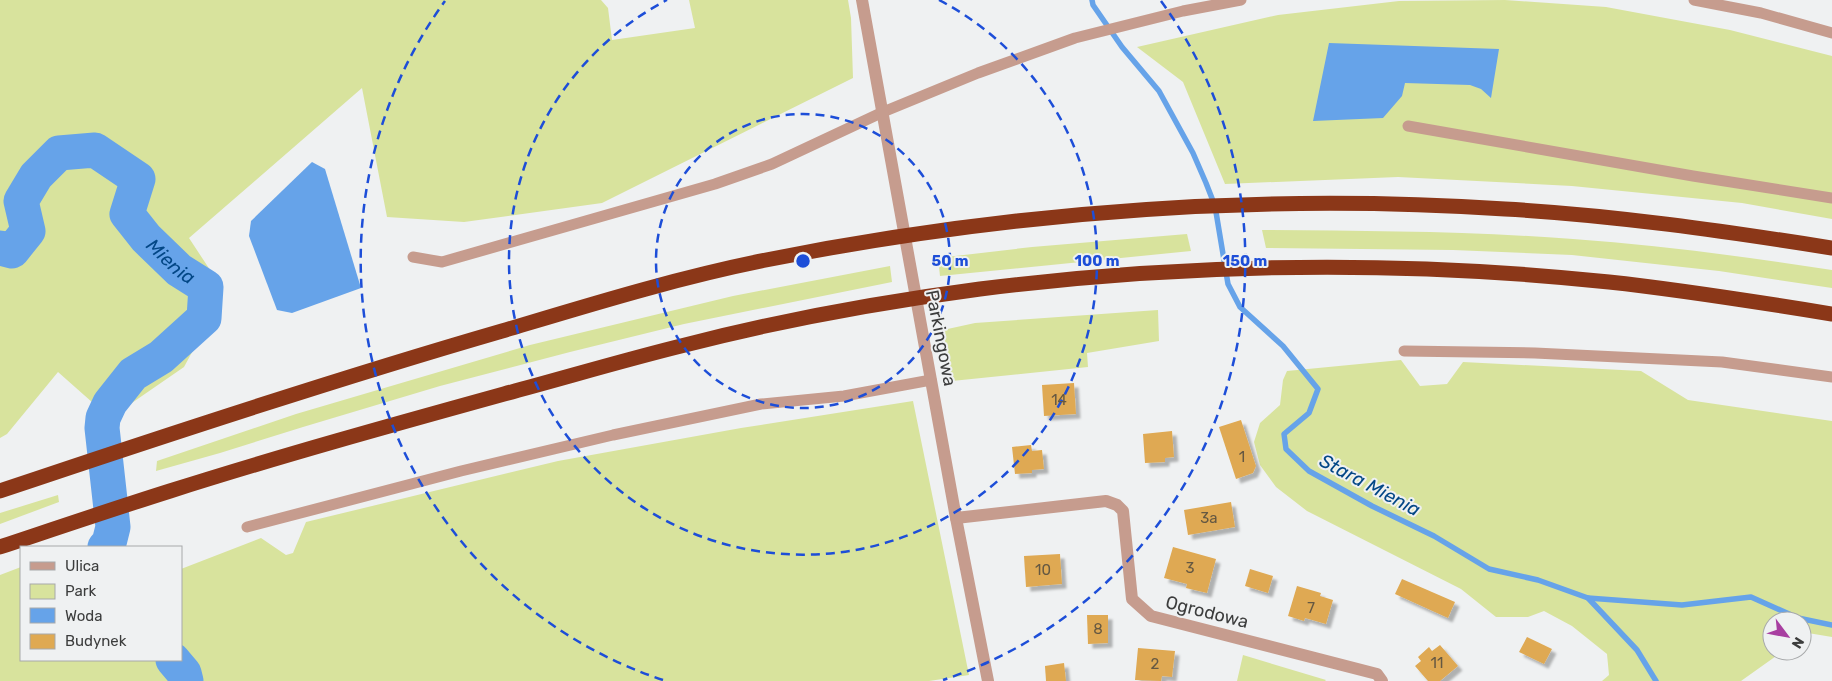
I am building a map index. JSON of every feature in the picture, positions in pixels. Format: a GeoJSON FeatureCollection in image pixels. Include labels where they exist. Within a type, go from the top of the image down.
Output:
{"type":"FeatureCollection","features":[{"type":"Feature","properties":{"kind":"highway"},"geometry":{"type":"LineString","coordinates":[[0,491],[368,370],[632,292],[760,261],[840,246],[965,228],[1128,211],[1202,206],[1342,204],[1506,209],[1625,220],[1755,236],[1832,248]]}},
{"type":"Feature","properties":{"kind":"highway"},"geometry":{"type":"LineString","coordinates":[[0,547],[170,491],[375,430],[664,350],[795,320],[977,290],[1054,281],[1144,274],[1262,268],[1344,267],[1423,269],[1608,282],[1740,299],[1832,314]]}},
{"type":"Feature","properties":{"kind":"street","name":"Parkingowa"},"geometry":{"type":"LineString","coordinates":[[862,0],[956,518],[988,681]]}},
{"type":"Feature","properties":{"kind":"street","name":"Ogrodowa"},"geometry":{"type":"LineString","coordinates":[[956,518],[1106,502],[1117,505],[1123,511],[1132,599],[1151,616],[1377,674],[1382,681]]}},
{"type":"Feature","properties":{"kind":"lane"},"geometry":{"type":"LineString","coordinates":[[412,257],[442,262],[714,184],[772,164],[882,112],[978,73],[1075,38],[1141,20],[1241,0]]}},
{"type":"Feature","properties":{"kind":"lane"},"geometry":{"type":"LineString","coordinates":[[1694,0],[1761,13],[1832,33]]}},
{"type":"Feature","properties":{"kind":"lane"},"geometry":{"type":"LineString","coordinates":[[1408,126],[1692,176],[1832,198]]}},
{"type":"Feature","properties":{"kind":"lane"},"geometry":{"type":"LineString","coordinates":[[1404,351],[1535,352],[1722,362],[1832,377]]}},
{"type":"Feature","properties":{"kind":"lane"},"geometry":{"type":"LineString","coordinates":[[247,527],[461,471],[613,435],[761,404],[844,396],[931,380]]}},
{"type":"Feature","properties":{"kind":"green space"},"geometry":{"type":"Polygon","coordinates":[[[0,0],[601,0],[608,8],[612,40],[695,28],[689,0],[848,0],[851,18],[853,78],[602,203],[464,222],[387,217],[362,88],[189,238],[214,276],[217,306],[184,367],[110,418],[58,372],[7,434],[0,438],[0,0]]]}},
{"type":"Feature","properties":{"kind":"green space"},"geometry":{"type":"Polygon","coordinates":[[[1505,0],[1606,7],[1730,30],[1832,56],[1832,219],[1742,203],[1572,186],[1398,177],[1225,184],[1183,82],[1137,47],[1278,15],[1399,1],[1505,0]]]}},
{"type":"Feature","properties":{"kind":"green space"},"geometry":{"type":"Polygon","coordinates":[[[1262,230],[1495,234],[1638,245],[1832,270],[1832,288],[1719,271],[1572,255],[1453,250],[1266,248],[1262,230]]]}},
{"type":"Feature","properties":{"kind":"green space"},"geometry":{"type":"Polygon","coordinates":[[[1187,234],[1191,251],[940,276],[938,258],[1032,247],[1187,234]]]}},
{"type":"Feature","properties":{"kind":"green space"},"geometry":{"type":"Polygon","coordinates":[[[890,266],[892,282],[684,324],[570,352],[440,386],[156,471],[157,461],[296,414],[530,345],[733,296],[890,266]]]}},
{"type":"Feature","properties":{"kind":"green space"},"geometry":{"type":"Polygon","coordinates":[[[1158,310],[1159,341],[1087,353],[1088,367],[952,381],[943,330],[975,323],[1158,310]]]}},
{"type":"Feature","properties":{"kind":"green space"},"geometry":{"type":"Polygon","coordinates":[[[1401,360],[1420,386],[1447,384],[1463,362],[1641,371],[1688,400],[1832,421],[1832,637],[1812,634],[1812,611],[1762,611],[1762,661],[1769,661],[1741,681],[1602,681],[1609,675],[1607,654],[1572,626],[1544,611],[1528,617],[1496,617],[1461,589],[1307,511],[1276,487],[1260,465],[1254,442],[1260,423],[1280,405],[1283,380],[1287,371],[1401,360]]]}},
{"type":"Feature","properties":{"kind":"green space"},"geometry":{"type":"Polygon","coordinates":[[[913,401],[969,675],[929,681],[0,681],[0,575],[20,567],[20,661],[182,661],[182,569],[261,538],[286,555],[293,553],[306,522],[558,461],[741,428],[913,401]]]}},
{"type":"Feature","properties":{"kind":"green space"},"geometry":{"type":"Polygon","coordinates":[[[58,495],[59,502],[0,524],[0,513],[58,495]]]}},
{"type":"Feature","properties":{"kind":"green space"},"geometry":{"type":"Polygon","coordinates":[[[1243,655],[1326,680],[1237,681],[1243,655]]]}},
{"type":"Feature","properties":{"kind":"water"},"geometry":{"type":"Polygon","coordinates":[[[1329,43],[1499,49],[1491,98],[1481,89],[1470,85],[1405,83],[1402,96],[1383,118],[1313,121],[1329,43]]]}},
{"type":"Feature","properties":{"kind":"water"},"geometry":{"type":"Polygon","coordinates":[[[312,162],[325,169],[361,288],[292,313],[277,310],[249,236],[251,221],[312,162]]]}},
{"type":"Feature","properties":{"kind":"building"},"geometry":{"type":"Polygon","coordinates":[[[1074,383],[1076,414],[1044,416],[1042,385],[1074,383]]]}},
{"type":"Feature","properties":{"kind":"building"},"geometry":{"type":"Polygon","coordinates":[[[1241,420],[1256,466],[1253,473],[1236,479],[1219,427],[1241,420]]]}},
{"type":"Feature","properties":{"kind":"building"},"geometry":{"type":"Polygon","coordinates":[[[1172,431],[1174,457],[1165,458],[1165,462],[1145,463],[1143,434],[1172,431]]]}},
{"type":"Feature","properties":{"kind":"building"},"geometry":{"type":"Polygon","coordinates":[[[1031,445],[1032,451],[1042,450],[1044,469],[1032,470],[1032,473],[1015,474],[1012,447],[1031,445]]]}},
{"type":"Feature","properties":{"kind":"building"},"geometry":{"type":"Polygon","coordinates":[[[1231,502],[1235,527],[1188,535],[1184,510],[1231,502]]]}},
{"type":"Feature","properties":{"kind":"building"},"geometry":{"type":"Polygon","coordinates":[[[1173,547],[1216,559],[1207,593],[1186,588],[1187,584],[1164,578],[1173,547]]]}},
{"type":"Feature","properties":{"kind":"building"},"geometry":{"type":"Polygon","coordinates":[[[1060,554],[1062,584],[1026,587],[1024,556],[1060,554]]]}},
{"type":"Feature","properties":{"kind":"building"},"geometry":{"type":"Polygon","coordinates":[[[1250,569],[1273,576],[1268,593],[1245,586],[1250,569]]]}},
{"type":"Feature","properties":{"kind":"building"},"geometry":{"type":"Polygon","coordinates":[[[1402,579],[1455,602],[1448,618],[1395,594],[1402,579]]]}},
{"type":"Feature","properties":{"kind":"building"},"geometry":{"type":"Polygon","coordinates":[[[1297,586],[1321,593],[1320,596],[1333,600],[1326,624],[1305,618],[1304,621],[1288,616],[1297,586]]]}},
{"type":"Feature","properties":{"kind":"building"},"geometry":{"type":"Polygon","coordinates":[[[1087,615],[1108,615],[1108,643],[1088,644],[1087,615]]]}},
{"type":"Feature","properties":{"kind":"building"},"geometry":{"type":"Polygon","coordinates":[[[1527,637],[1552,649],[1544,664],[1519,652],[1527,637]]]}},
{"type":"Feature","properties":{"kind":"building"},"geometry":{"type":"Polygon","coordinates":[[[1440,645],[1458,666],[1440,681],[1428,681],[1415,666],[1421,661],[1418,657],[1429,647],[1432,651],[1440,645]]]}},
{"type":"Feature","properties":{"kind":"building"},"geometry":{"type":"Polygon","coordinates":[[[1138,648],[1175,651],[1172,677],[1162,676],[1161,681],[1135,680],[1138,648]]]}},
{"type":"Feature","properties":{"kind":"building"},"geometry":{"type":"Polygon","coordinates":[[[1064,663],[1066,681],[1046,681],[1045,666],[1064,663]]]}},
{"type":"Feature","properties":{"kind":"waterway","name":"Stara Mienia"},"geometry":{"type":"LineString","coordinates":[[1092,0],[1093,5],[1122,47],[1159,91],[1193,153],[1215,206],[1228,284],[1240,307],[1283,346],[1318,389],[1309,413],[1284,434],[1286,449],[1309,471],[1372,506],[1434,536],[1489,569],[1538,580],[1588,598],[1637,650],[1656,681]]}},
{"type":"Feature","properties":{"kind":"waterway","name":"Mienia"},"geometry":{"type":"LineString","coordinates":[[0,248],[12,251],[28,231],[21,201],[36,176],[59,153],[95,150],[138,179],[127,214],[146,238],[179,270],[206,287],[204,318],[161,357],[133,374],[110,403],[103,418],[102,428],[113,527],[109,543],[106,546]]}},
{"type":"Feature","properties":{"kind":"waterway"},"geometry":{"type":"LineString","coordinates":[[1588,598],[1682,605],[1751,597],[1798,618],[1832,625]]}},
{"type":"Feature","properties":{"kind":"waterway","name":"Mienia"},"geometry":{"type":"LineString","coordinates":[[174,661],[184,673],[186,681]]}}]}
